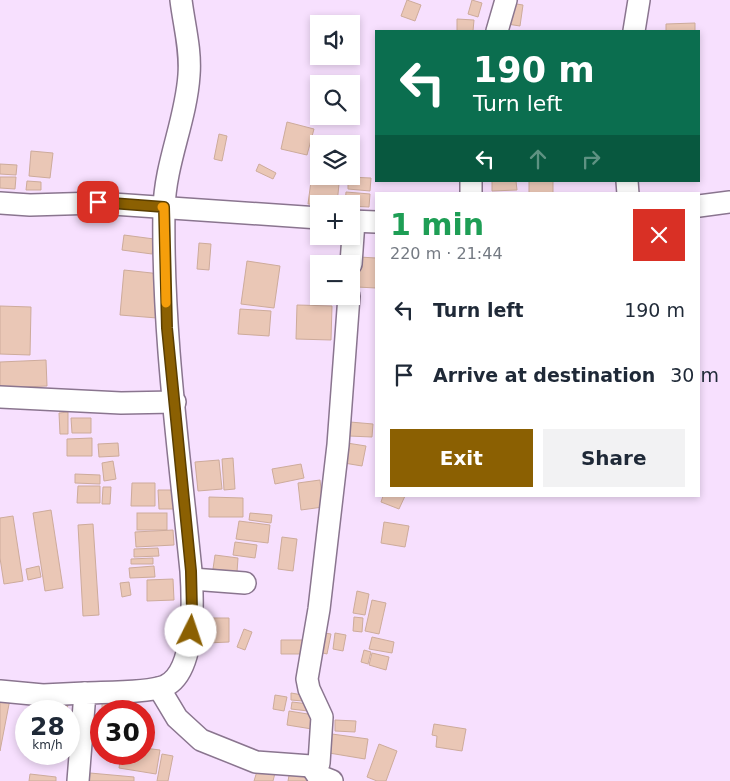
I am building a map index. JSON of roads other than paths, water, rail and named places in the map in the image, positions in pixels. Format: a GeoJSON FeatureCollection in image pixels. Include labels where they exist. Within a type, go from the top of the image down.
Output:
{"type":"FeatureCollection","features":[{"type":"Feature","properties":{"kind":"street"},"geometry":{"type":"LineString","coordinates":[[0,691],[44,695],[159,688],[168,684],[177,676],[186,654],[192,611],[192,579],[167,328],[164,207],[170,163],[185,104],[189,75],[187,37],[181,0]]}},
{"type":"Feature","properties":{"kind":"street"},"geometry":{"type":"LineString","coordinates":[[497,30],[506,0]]}},
{"type":"Feature","properties":{"kind":"street"},"geometry":{"type":"LineString","coordinates":[[634,30],[639,0]]}},
{"type":"Feature","properties":{"kind":"street"},"geometry":{"type":"LineString","coordinates":[[0,203],[30,205],[98,202],[310,217]]}},
{"type":"Feature","properties":{"kind":"street"},"geometry":{"type":"LineString","coordinates":[[700,206],[730,202]]}},
{"type":"Feature","properties":{"kind":"street"},"geometry":{"type":"LineString","coordinates":[[360,221],[375,222]]}},
{"type":"Feature","properties":{"kind":"street"},"geometry":{"type":"LineString","coordinates":[[159,688],[177,718],[201,740],[256,762],[312,766],[317,765],[320,761],[323,720],[309,690],[308,679],[319,608],[338,445],[348,305]]}},
{"type":"Feature","properties":{"kind":"street"},"geometry":{"type":"LineString","coordinates":[[0,397],[121,403],[174,402]]}},
{"type":"Feature","properties":{"kind":"street"},"geometry":{"type":"LineString","coordinates":[[192,579],[245,583]]}},
{"type":"Feature","properties":{"kind":"street"},"geometry":{"type":"LineString","coordinates":[[78,781],[85,693]]}},
{"type":"Feature","properties":{"kind":"street"},"geometry":{"type":"LineString","coordinates":[[312,766],[317,775],[332,781]]}}]}
